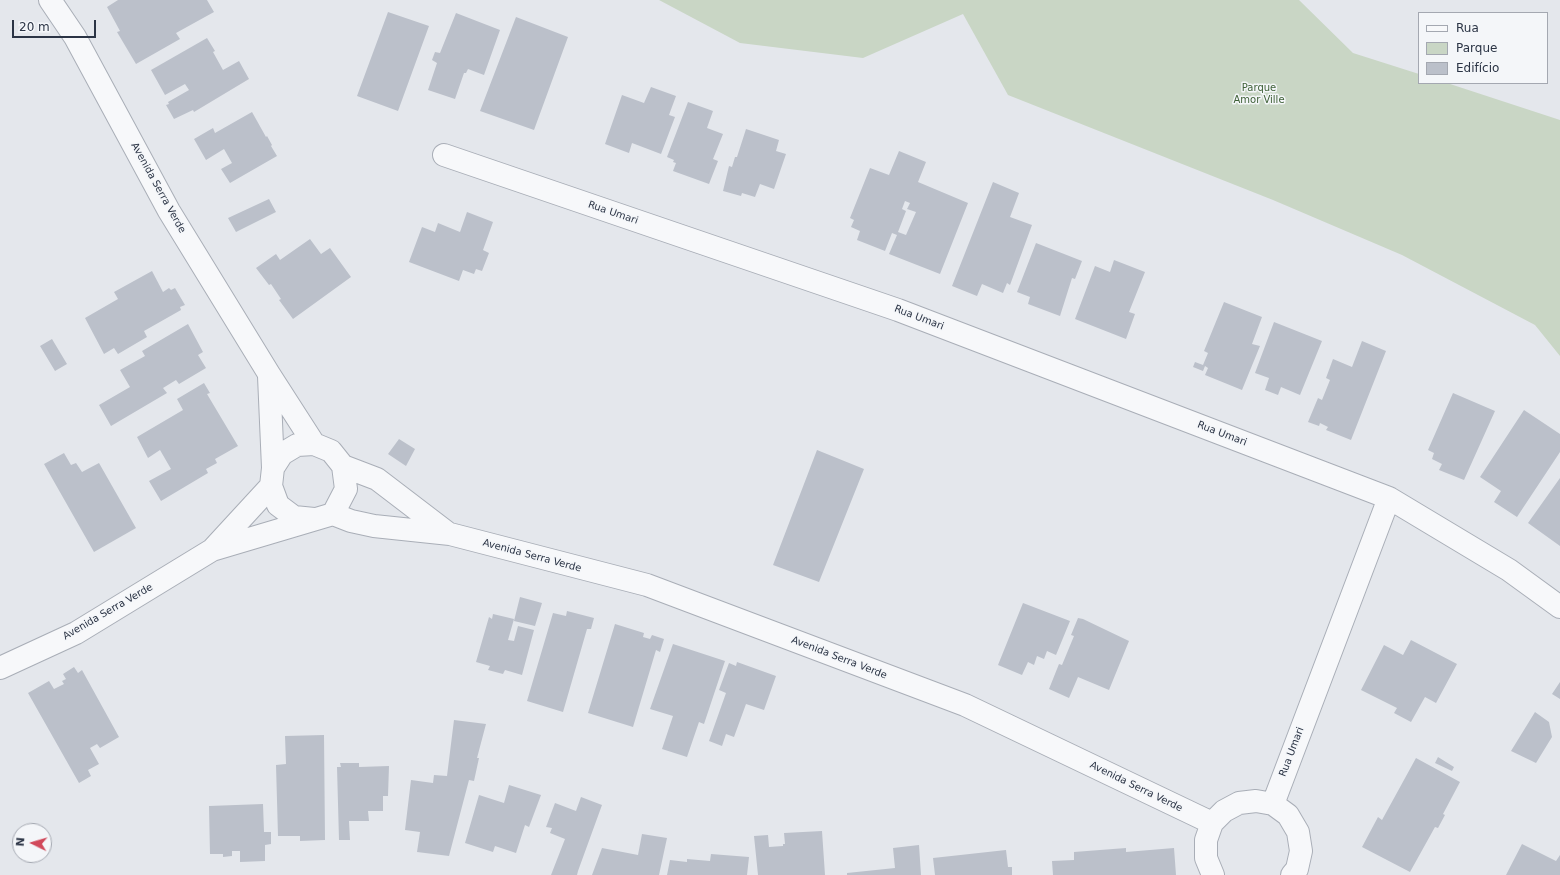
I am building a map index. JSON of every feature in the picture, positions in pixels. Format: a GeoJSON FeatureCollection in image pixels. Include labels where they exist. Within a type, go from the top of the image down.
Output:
{"type":"FeatureCollection","features":[{"type":"Feature","properties":{"kind":"street","name":"Avenida Serra Verde"},"geometry":{"type":"LineString","coordinates":[[50,0],[75,37],[169,211],[269,374],[314,444]]}},
{"type":"Feature","properties":{"kind":"street","name":"Rua Umari"},"geometry":{"type":"LineString","coordinates":[[444,156],[898,310],[1389,498],[1509,570],[1560,607]]}},
{"type":"Feature","properties":{"kind":"street","name":"Avenida Serra Verde"},"geometry":{"type":"LineString","coordinates":[[269,374],[272,477]]}},
{"type":"Feature","properties":{"kind":"street"},"geometry":{"type":"LineString","coordinates":[[314,444],[331,451],[343,466],[346,489],[323,516],[212,550],[272,477],[282,454],[297,445],[314,444]]}},
{"type":"Feature","properties":{"kind":"street","name":"Avenida Serra Verde"},"geometry":{"type":"LineString","coordinates":[[343,466],[377,479],[450,534]]}},
{"type":"Feature","properties":{"kind":"street"},"geometry":{"type":"LineString","coordinates":[[272,477],[278,505],[294,517],[323,516]]}},
{"type":"Feature","properties":{"kind":"street","name":"Rua Umari"},"geometry":{"type":"LineString","coordinates":[[1273,804],[1389,498]]}},
{"type":"Feature","properties":{"kind":"street","name":"Avenida Serra Verde"},"geometry":{"type":"LineString","coordinates":[[323,516],[374,526],[450,534],[647,585],[965,705],[1212,823]]}},
{"type":"Feature","properties":{"kind":"street","name":"Avenida Serra Verde"},"geometry":{"type":"LineString","coordinates":[[0,668],[76,633],[212,550]]}},
{"type":"Feature","properties":{"kind":"street"},"geometry":{"type":"LineString","coordinates":[[1213,875],[1206,858],[1206,840],[1212,823],[1224,811],[1239,803],[1256,800],[1273,804],[1288,816],[1298,832],[1301,851],[1299,873]]}},
{"type":"Feature","properties":{"kind":"green space","name":"Parque Amor Ville"},"geometry":{"type":"Polygon","coordinates":[[[659,0],[1299,0],[1353,53],[1418,74],[1418,84],[1450,84],[1560,120],[1560,356],[1535,325],[1402,255],[1273,200],[1008,95],[963,14],[863,58],[740,43],[659,0]]]}},
{"type":"Feature","properties":{"kind":"building"},"geometry":{"type":"Polygon","coordinates":[[[118,0],[207,0],[214,12],[176,33],[180,39],[136,64],[117,32],[120,31],[107,7],[118,0]]]}},
{"type":"Feature","properties":{"kind":"building"},"geometry":{"type":"Polygon","coordinates":[[[388,12],[429,26],[398,111],[357,96],[388,12]]]}},
{"type":"Feature","properties":{"kind":"building"},"geometry":{"type":"Polygon","coordinates":[[[456,13],[500,30],[484,75],[468,69],[466,73],[464,73],[455,99],[428,90],[437,63],[432,60],[435,52],[440,53],[456,13]]]}},
{"type":"Feature","properties":{"kind":"building"},"geometry":{"type":"Polygon","coordinates":[[[516,17],[568,37],[534,130],[480,111],[516,17]]]}},
{"type":"Feature","properties":{"kind":"building"},"geometry":{"type":"Polygon","coordinates":[[[207,38],[215,51],[213,52],[223,70],[239,61],[249,79],[194,112],[193,110],[174,119],[166,105],[169,104],[168,102],[189,90],[185,84],[165,95],[151,70],[207,38]]]}},
{"type":"Feature","properties":{"kind":"building"},"geometry":{"type":"Polygon","coordinates":[[[651,87],[676,96],[669,115],[675,117],[661,154],[632,143],[629,153],[605,144],[622,95],[644,103],[651,87]]]}},
{"type":"Feature","properties":{"kind":"building"},"geometry":{"type":"Polygon","coordinates":[[[688,102],[713,111],[707,128],[723,134],[713,159],[718,161],[709,184],[673,171],[676,163],[673,162],[674,160],[667,157],[688,102]]]}},
{"type":"Feature","properties":{"kind":"building"},"geometry":{"type":"Polygon","coordinates":[[[252,112],[277,156],[230,183],[221,169],[232,163],[224,149],[206,160],[194,139],[213,128],[215,133],[252,112]]]}},
{"type":"Feature","properties":{"kind":"building"},"geometry":{"type":"Polygon","coordinates":[[[746,129],[779,140],[776,151],[786,154],[774,189],[760,184],[755,197],[742,193],[741,196],[723,191],[729,166],[732,167],[735,157],[737,157],[746,129]]]}},
{"type":"Feature","properties":{"kind":"building"},"geometry":{"type":"Polygon","coordinates":[[[899,151],[926,162],[918,182],[968,203],[940,274],[889,254],[897,235],[892,233],[885,251],[857,240],[860,231],[851,227],[854,220],[850,218],[870,168],[889,175],[899,151]],[[905,201],[902,209],[906,211],[898,232],[906,235],[916,212],[907,209],[910,203],[905,201]]]}},
{"type":"Feature","properties":{"kind":"building"},"geometry":{"type":"Polygon","coordinates":[[[993,182],[1019,193],[1010,217],[1032,225],[1010,285],[1007,283],[1003,293],[982,284],[977,296],[952,286],[993,182]]]}},
{"type":"Feature","properties":{"kind":"building"},"geometry":{"type":"Polygon","coordinates":[[[269,199],[276,212],[236,232],[228,218],[269,199]]]}},
{"type":"Feature","properties":{"kind":"building"},"geometry":{"type":"Polygon","coordinates":[[[467,212],[493,222],[483,250],[489,253],[482,271],[476,269],[474,274],[463,270],[459,281],[409,262],[422,227],[435,232],[438,223],[460,232],[467,212]]]}},
{"type":"Feature","properties":{"kind":"building"},"geometry":{"type":"Polygon","coordinates":[[[310,239],[321,254],[330,248],[351,277],[293,319],[279,300],[281,299],[271,284],[269,285],[256,268],[276,254],[280,260],[310,239]]]}},
{"type":"Feature","properties":{"kind":"building"},"geometry":{"type":"Polygon","coordinates":[[[1036,243],[1082,261],[1075,279],[1072,278],[1060,316],[1028,304],[1030,297],[1017,292],[1036,243]]]}},
{"type":"Feature","properties":{"kind":"building"},"geometry":{"type":"Polygon","coordinates":[[[1114,260],[1145,272],[1129,312],[1135,314],[1126,339],[1075,319],[1095,266],[1110,272],[1114,260]]]}},
{"type":"Feature","properties":{"kind":"building"},"geometry":{"type":"Polygon","coordinates":[[[152,271],[163,292],[169,288],[171,290],[175,288],[185,305],[180,307],[181,310],[144,331],[147,337],[118,354],[114,348],[104,354],[85,318],[118,299],[114,292],[152,271]]]}},
{"type":"Feature","properties":{"kind":"building"},"geometry":{"type":"Polygon","coordinates":[[[1224,302],[1262,317],[1252,344],[1260,346],[1242,390],[1205,375],[1208,368],[1205,366],[1203,371],[1193,367],[1195,362],[1203,365],[1208,353],[1204,351],[1224,302]]]}},
{"type":"Feature","properties":{"kind":"building"},"geometry":{"type":"Polygon","coordinates":[[[1274,322],[1322,341],[1300,395],[1281,387],[1278,395],[1265,390],[1269,378],[1255,373],[1274,322]]]}},
{"type":"Feature","properties":{"kind":"building"},"geometry":{"type":"Polygon","coordinates":[[[188,324],[203,352],[198,355],[206,368],[179,384],[176,380],[163,388],[167,393],[111,426],[99,405],[130,387],[120,370],[145,356],[142,351],[188,324]]]}},
{"type":"Feature","properties":{"kind":"building"},"geometry":{"type":"Polygon","coordinates":[[[52,339],[67,364],[55,371],[40,346],[52,339]]]}},
{"type":"Feature","properties":{"kind":"building"},"geometry":{"type":"Polygon","coordinates":[[[1362,341],[1386,351],[1351,440],[1326,430],[1328,427],[1320,423],[1319,426],[1308,422],[1318,398],[1322,400],[1330,380],[1326,378],[1333,359],[1352,367],[1362,341]]]}},
{"type":"Feature","properties":{"kind":"building"},"geometry":{"type":"Polygon","coordinates":[[[204,383],[210,393],[207,394],[238,446],[215,459],[217,463],[206,469],[208,473],[161,501],[149,481],[171,469],[160,450],[148,458],[137,437],[183,410],[177,399],[204,383]]]}},
{"type":"Feature","properties":{"kind":"building"},"geometry":{"type":"Polygon","coordinates":[[[1453,393],[1495,411],[1464,480],[1439,470],[1442,464],[1432,459],[1434,453],[1428,450],[1453,393]]]}},
{"type":"Feature","properties":{"kind":"building"},"geometry":{"type":"Polygon","coordinates":[[[1524,410],[1560,434],[1560,452],[1517,517],[1494,502],[1501,491],[1480,477],[1524,410]]]}},
{"type":"Feature","properties":{"kind":"building"},"geometry":{"type":"Polygon","coordinates":[[[399,439],[415,449],[406,466],[388,454],[399,439]]]}},
{"type":"Feature","properties":{"kind":"building"},"geometry":{"type":"Polygon","coordinates":[[[817,450],[864,469],[819,582],[773,565],[817,450]]]}},
{"type":"Feature","properties":{"kind":"building"},"geometry":{"type":"Polygon","coordinates":[[[64,453],[71,465],[76,463],[82,472],[99,463],[136,528],[94,552],[44,464],[64,453]]]}},
{"type":"Feature","properties":{"kind":"building"},"geometry":{"type":"Polygon","coordinates":[[[1560,478],[1560,546],[1528,523],[1560,478]]]}},
{"type":"Feature","properties":{"kind":"building"},"geometry":{"type":"Polygon","coordinates":[[[520,597],[542,603],[535,626],[514,621],[520,597]]]}},
{"type":"Feature","properties":{"kind":"building"},"geometry":{"type":"Polygon","coordinates":[[[1023,603],[1070,621],[1056,655],[1047,651],[1044,659],[1037,656],[1034,665],[1028,662],[1022,675],[998,665],[1023,603]]]}},
{"type":"Feature","properties":{"kind":"building"},"geometry":{"type":"Polygon","coordinates":[[[567,611],[594,618],[591,629],[587,629],[563,712],[527,701],[553,613],[566,616],[567,611]]]}},
{"type":"Feature","properties":{"kind":"building"},"geometry":{"type":"Polygon","coordinates":[[[493,614],[514,619],[508,640],[514,641],[518,626],[534,630],[522,675],[505,670],[503,674],[488,670],[490,666],[476,662],[489,617],[492,619],[493,614]]]}},
{"type":"Feature","properties":{"kind":"building"},"geometry":{"type":"Polygon","coordinates":[[[1078,618],[1129,641],[1109,690],[1078,677],[1069,698],[1049,689],[1059,664],[1062,665],[1074,636],[1071,635],[1078,618]]]}},
{"type":"Feature","properties":{"kind":"building"},"geometry":{"type":"Polygon","coordinates":[[[615,624],[644,633],[643,637],[650,639],[652,635],[664,639],[660,652],[656,650],[633,727],[588,713],[615,624]]]}},
{"type":"Feature","properties":{"kind":"building"},"geometry":{"type":"Polygon","coordinates":[[[1411,640],[1457,664],[1436,703],[1425,697],[1411,722],[1394,713],[1397,708],[1361,690],[1384,645],[1403,655],[1411,640]]]}},
{"type":"Feature","properties":{"kind":"building"},"geometry":{"type":"Polygon","coordinates":[[[673,644],[725,661],[704,724],[699,722],[687,757],[662,749],[673,716],[650,709],[673,644]]]}},
{"type":"Feature","properties":{"kind":"building"},"geometry":{"type":"Polygon","coordinates":[[[737,662],[776,676],[764,710],[746,704],[734,737],[726,734],[722,746],[709,741],[726,693],[719,690],[729,663],[736,666],[737,662]]]}},
{"type":"Feature","properties":{"kind":"building"},"geometry":{"type":"Polygon","coordinates":[[[74,667],[78,673],[82,670],[119,737],[100,748],[97,744],[90,748],[99,764],[88,770],[91,776],[79,783],[28,693],[49,681],[54,689],[64,684],[62,681],[66,679],[63,674],[74,667]]]}},
{"type":"Feature","properties":{"kind":"building"},"geometry":{"type":"Polygon","coordinates":[[[1560,682],[1560,699],[1552,694],[1560,682]]]}},
{"type":"Feature","properties":{"kind":"building"},"geometry":{"type":"Polygon","coordinates":[[[1535,712],[1549,722],[1552,737],[1536,763],[1511,751],[1535,712]]]}},
{"type":"Feature","properties":{"kind":"building"},"geometry":{"type":"Polygon","coordinates":[[[454,720],[486,724],[477,758],[479,758],[474,781],[469,780],[449,856],[417,852],[420,832],[405,830],[411,780],[433,783],[434,775],[447,776],[454,720]]]}},
{"type":"Feature","properties":{"kind":"building"},"geometry":{"type":"Polygon","coordinates":[[[324,735],[325,840],[300,841],[300,836],[278,836],[276,765],[286,764],[285,736],[324,735]]]}},
{"type":"Feature","properties":{"kind":"building"},"geometry":{"type":"Polygon","coordinates":[[[1438,757],[1454,767],[1452,771],[1435,763],[1438,757]]]}},
{"type":"Feature","properties":{"kind":"building"},"geometry":{"type":"Polygon","coordinates":[[[1416,758],[1460,782],[1443,814],[1445,815],[1438,828],[1435,827],[1410,872],[1362,847],[1378,817],[1382,820],[1416,758]]]}},
{"type":"Feature","properties":{"kind":"building"},"geometry":{"type":"Polygon","coordinates":[[[340,763],[359,763],[359,767],[389,766],[388,796],[383,796],[383,811],[368,811],[369,821],[349,821],[350,840],[339,840],[337,767],[341,767],[340,763]]]}},
{"type":"Feature","properties":{"kind":"building"},"geometry":{"type":"Polygon","coordinates":[[[509,785],[541,795],[529,827],[525,825],[516,853],[495,846],[493,852],[465,843],[479,795],[504,803],[509,785]]]}},
{"type":"Feature","properties":{"kind":"building"},"geometry":{"type":"Polygon","coordinates":[[[581,797],[602,805],[577,875],[551,875],[565,839],[550,833],[552,828],[546,827],[555,803],[576,811],[581,797]]]}},
{"type":"Feature","properties":{"kind":"building"},"geometry":{"type":"Polygon","coordinates":[[[263,804],[264,832],[271,832],[271,844],[265,845],[265,861],[240,862],[240,851],[232,851],[232,856],[223,857],[223,854],[210,854],[209,806],[263,804]]]}},
{"type":"Feature","properties":{"kind":"building"},"geometry":{"type":"Polygon","coordinates":[[[822,831],[825,875],[758,875],[754,836],[768,835],[769,847],[783,846],[783,844],[785,844],[784,833],[822,831]]]}},
{"type":"Feature","properties":{"kind":"building"},"geometry":{"type":"Polygon","coordinates":[[[642,834],[667,838],[659,875],[592,875],[602,848],[638,855],[642,834]]]}},
{"type":"Feature","properties":{"kind":"building"},"geometry":{"type":"Polygon","coordinates":[[[1522,844],[1556,861],[1560,855],[1560,875],[1506,875],[1522,844]]]}},
{"type":"Feature","properties":{"kind":"building"},"geometry":{"type":"Polygon","coordinates":[[[919,845],[921,875],[847,875],[847,873],[895,868],[893,848],[919,845]]]}},
{"type":"Feature","properties":{"kind":"building"},"geometry":{"type":"Polygon","coordinates":[[[1126,848],[1126,852],[1174,848],[1176,875],[1053,875],[1052,861],[1074,860],[1074,852],[1126,848]]]}},
{"type":"Feature","properties":{"kind":"building"},"geometry":{"type":"Polygon","coordinates":[[[1006,850],[1008,867],[1012,867],[1012,875],[935,875],[933,858],[1006,850]]]}},
{"type":"Feature","properties":{"kind":"building"},"geometry":{"type":"Polygon","coordinates":[[[711,854],[749,857],[747,875],[667,875],[670,860],[687,862],[687,859],[710,861],[711,854]]]}}]}
